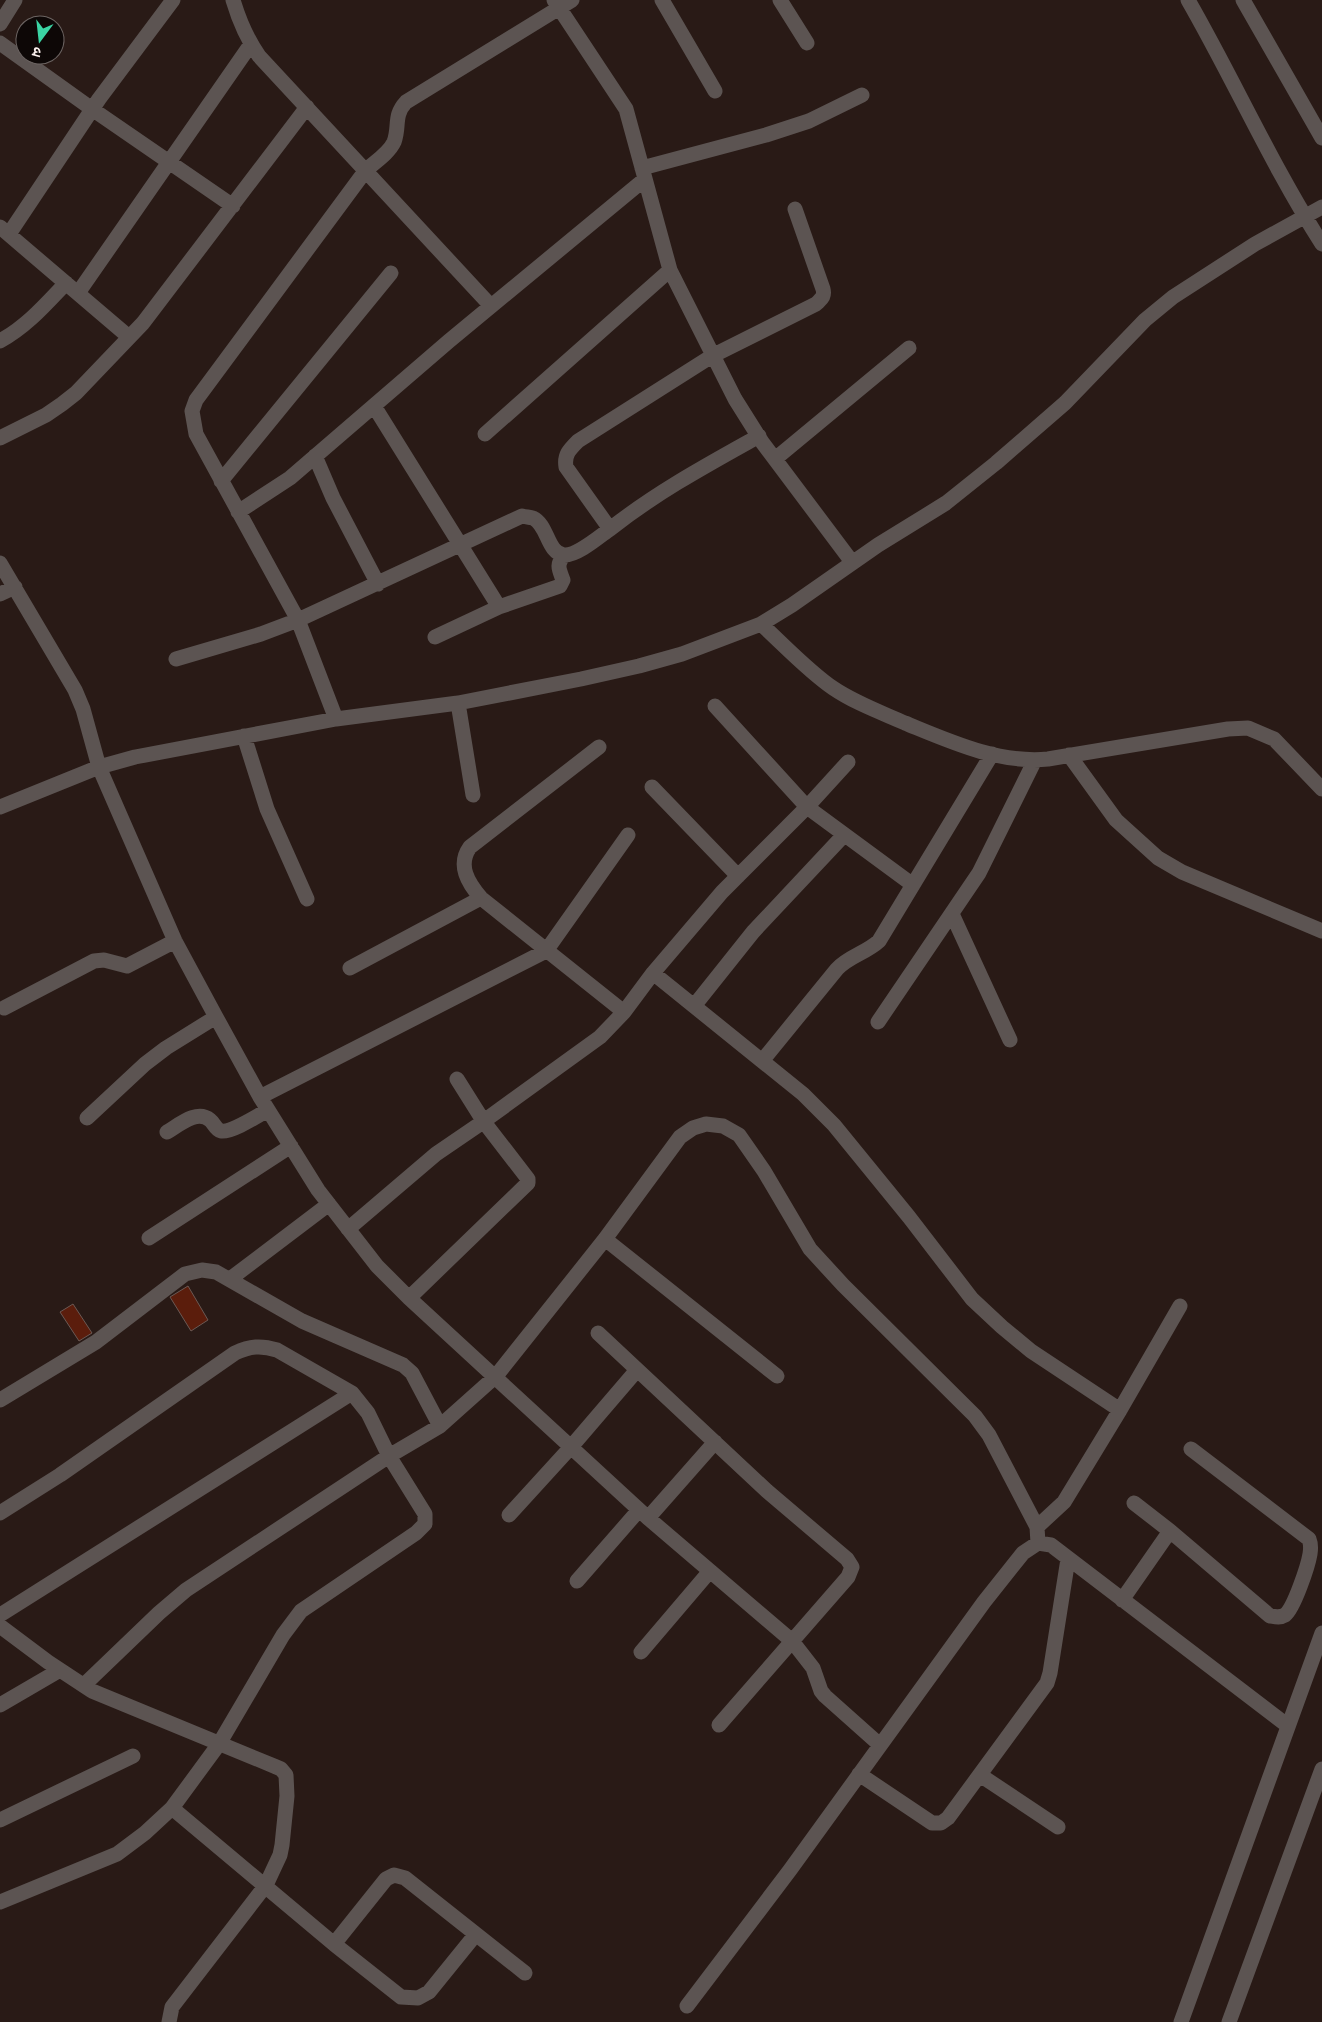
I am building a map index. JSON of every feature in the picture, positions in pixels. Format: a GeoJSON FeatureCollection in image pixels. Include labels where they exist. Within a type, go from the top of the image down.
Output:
{"type":"FeatureCollection","features":[{"type":"Feature","properties":{"kind":"street"},"geometry":{"type":"LineString","coordinates":[[0,24],[15,0]]}},
{"type":"Feature","properties":{"kind":"street"},"geometry":{"type":"LineString","coordinates":[[130,337],[4,230],[173,0]]}},
{"type":"Feature","properties":{"kind":"street"},"geometry":{"type":"LineString","coordinates":[[232,0],[251,44],[259,56],[491,306]]}},
{"type":"Feature","properties":{"kind":"street"},"geometry":{"type":"LineString","coordinates":[[662,0],[715,92]]}},
{"type":"Feature","properties":{"kind":"street"},"geometry":{"type":"LineString","coordinates":[[780,0],[807,43]]}},
{"type":"Feature","properties":{"kind":"street"},"geometry":{"type":"LineString","coordinates":[[1188,0],[1313,212],[1322,244]]}},
{"type":"Feature","properties":{"kind":"street"},"geometry":{"type":"LineString","coordinates":[[1242,0],[1322,138]]}},
{"type":"Feature","properties":{"kind":"street"},"geometry":{"type":"LineString","coordinates":[[336,719],[298,620],[196,434],[192,411],[196,400],[366,170],[391,148],[395,140],[398,113],[406,102],[562,3],[626,109],[670,270],[712,356],[735,399],[759,436],[852,562]]}},
{"type":"Feature","properties":{"kind":"street"},"geometry":{"type":"LineString","coordinates":[[0,43],[232,206]]}},
{"type":"Feature","properties":{"kind":"street"},"geometry":{"type":"LineString","coordinates":[[78,293],[251,44]]}},
{"type":"Feature","properties":{"kind":"street"},"geometry":{"type":"LineString","coordinates":[[238,512],[290,478],[644,174],[800,124],[862,95]]}},
{"type":"Feature","properties":{"kind":"street"},"geometry":{"type":"LineString","coordinates":[[0,438],[62,404],[130,337],[308,108]]}},
{"type":"Feature","properties":{"kind":"street"},"geometry":{"type":"LineString","coordinates":[[610,529],[566,467],[564,459],[568,451],[578,441],[712,356],[816,304],[822,299],[823,289],[794,209]]}},
{"type":"Feature","properties":{"kind":"street"},"geometry":{"type":"LineString","coordinates":[[0,807],[99,767],[135,756],[336,719],[458,703],[639,666],[682,654],[761,624],[792,605],[852,562],[946,503],[996,463],[1065,403],[1145,320],[1173,297],[1255,244],[1313,212]]}},
{"type":"Feature","properties":{"kind":"street"},"geometry":{"type":"LineString","coordinates":[[485,434],[670,270]]}},
{"type":"Feature","properties":{"kind":"street"},"geometry":{"type":"LineString","coordinates":[[221,481],[391,273]]}},
{"type":"Feature","properties":{"kind":"street"},"geometry":{"type":"LineString","coordinates":[[0,341],[18,331],[30,321],[66,283]]}},
{"type":"Feature","properties":{"kind":"street"},"geometry":{"type":"LineString","coordinates":[[775,459],[909,348]]}},
{"type":"Feature","properties":{"kind":"street"},"geometry":{"type":"LineString","coordinates":[[374,406],[500,607]]}},
{"type":"Feature","properties":{"kind":"street"},"geometry":{"type":"LineString","coordinates":[[435,637],[500,607],[560,586],[563,580],[558,562],[564,555],[574,553],[680,479],[759,436]]}},
{"type":"Feature","properties":{"kind":"street"},"geometry":{"type":"LineString","coordinates":[[315,456],[334,498],[378,584]]}},
{"type":"Feature","properties":{"kind":"street"},"geometry":{"type":"LineString","coordinates":[[176,659],[261,634],[298,620],[522,516],[534,519],[543,528],[555,550],[564,555]]}},
{"type":"Feature","properties":{"kind":"street"},"geometry":{"type":"LineString","coordinates":[[0,563],[75,690],[83,709],[99,767],[175,941],[260,1097],[329,1204],[378,1266],[409,1298],[496,1376],[643,1514],[792,1641],[812,1668],[821,1691],[825,1696],[880,1745]]}},
{"type":"Feature","properties":{"kind":"street"},"geometry":{"type":"LineString","coordinates":[[0,594],[15,587]]}},
{"type":"Feature","properties":{"kind":"street"},"geometry":{"type":"LineString","coordinates":[[761,624],[831,686],[856,702],[948,739],[992,754],[1035,760],[1228,729],[1248,728],[1274,739],[1322,789]]}},
{"type":"Feature","properties":{"kind":"street"},"geometry":{"type":"LineString","coordinates":[[458,703],[473,795]]}},
{"type":"Feature","properties":{"kind":"street"},"geometry":{"type":"LineString","coordinates":[[715,706],[807,807],[913,885]]}},
{"type":"Feature","properties":{"kind":"street"},"geometry":{"type":"LineString","coordinates":[[244,736],[267,809],[308,899]]}},
{"type":"Feature","properties":{"kind":"street"},"geometry":{"type":"LineString","coordinates":[[599,747],[470,847],[464,860],[465,875],[472,888],[481,898],[624,1012]]}},
{"type":"Feature","properties":{"kind":"street"},"geometry":{"type":"LineString","coordinates":[[762,1062],[845,960],[870,949],[879,941],[992,754]]}},
{"type":"Feature","properties":{"kind":"street"},"geometry":{"type":"LineString","coordinates":[[1069,755],[1116,820],[1158,858],[1182,872],[1322,930]]}},
{"type":"Feature","properties":{"kind":"street"},"geometry":{"type":"LineString","coordinates":[[878,1022],[979,873],[1035,760]]}},
{"type":"Feature","properties":{"kind":"street"},"geometry":{"type":"LineString","coordinates":[[348,1229],[436,1154],[484,1122],[600,1037],[624,1012],[653,973],[722,892],[807,807],[848,762]]}},
{"type":"Feature","properties":{"kind":"street"},"geometry":{"type":"LineString","coordinates":[[652,787],[738,876]]}},
{"type":"Feature","properties":{"kind":"street"},"geometry":{"type":"LineString","coordinates":[[260,1097],[546,951],[628,835]]}},
{"type":"Feature","properties":{"kind":"street"},"geometry":{"type":"LineString","coordinates":[[694,1006],[753,932],[844,835]]}},
{"type":"Feature","properties":{"kind":"street"},"geometry":{"type":"LineString","coordinates":[[350,968],[481,898]]}},
{"type":"Feature","properties":{"kind":"street"},"geometry":{"type":"LineString","coordinates":[[952,914],[1010,1040]]}},
{"type":"Feature","properties":{"kind":"street"},"geometry":{"type":"LineString","coordinates":[[4,1008],[94,961],[104,960],[127,966],[175,941]]}},
{"type":"Feature","properties":{"kind":"street"},"geometry":{"type":"LineString","coordinates":[[653,973],[803,1094],[834,1126],[892,1196],[972,1299],[1002,1327],[1032,1351],[1120,1410]]}},
{"type":"Feature","properties":{"kind":"street"},"geometry":{"type":"LineString","coordinates":[[87,1118],[145,1064],[166,1048],[216,1017]]}},
{"type":"Feature","properties":{"kind":"street"},"geometry":{"type":"LineString","coordinates":[[409,1298],[528,1183],[528,1179],[484,1122],[457,1079]]}},
{"type":"Feature","properties":{"kind":"street"},"geometry":{"type":"LineString","coordinates":[[167,1132],[197,1116],[204,1116],[211,1120],[217,1129],[223,1131],[231,1129],[268,1110]]}},
{"type":"Feature","properties":{"kind":"street"},"geometry":{"type":"LineString","coordinates":[[84,1685],[159,1613],[186,1590],[389,1456],[440,1426],[496,1376],[604,1239],[680,1137],[693,1128],[706,1124],[723,1126],[738,1135],[764,1171],[810,1249],[843,1285],[975,1416],[989,1436],[1037,1527],[1038,1543]]}},
{"type":"Feature","properties":{"kind":"street"},"geometry":{"type":"LineString","coordinates":[[149,1238],[291,1146]]}},
{"type":"Feature","properties":{"kind":"street"},"geometry":{"type":"LineString","coordinates":[[230,1279],[329,1204]]}},
{"type":"Feature","properties":{"kind":"street"},"geometry":{"type":"LineString","coordinates":[[604,1239],[777,1376]]}},
{"type":"Feature","properties":{"kind":"street"},"geometry":{"type":"LineString","coordinates":[[0,1400],[96,1342],[185,1274],[202,1270],[216,1272],[302,1321],[403,1365],[412,1372],[440,1426]]}},
{"type":"Feature","properties":{"kind":"street"},"geometry":{"type":"LineString","coordinates":[[1037,1527],[1064,1502],[1180,1306]]}},
{"type":"Feature","properties":{"kind":"street"},"geometry":{"type":"LineString","coordinates":[[598,1333],[767,1491],[848,1559],[852,1567],[848,1577],[719,1725]]}},
{"type":"Feature","properties":{"kind":"street"},"geometry":{"type":"LineString","coordinates":[[0,1513],[60,1475],[235,1353],[254,1346],[277,1350],[352,1393],[368,1413],[389,1456],[424,1514],[425,1524],[416,1533],[301,1611],[283,1635],[219,1744],[172,1808],[132,1845],[117,1854],[0,1902]]}},
{"type":"Feature","properties":{"kind":"street"},"geometry":{"type":"LineString","coordinates":[[510,1515],[637,1370]]}},
{"type":"Feature","properties":{"kind":"street"},"geometry":{"type":"LineString","coordinates":[[0,1615],[352,1393]]}},
{"type":"Feature","properties":{"kind":"street"},"geometry":{"type":"LineString","coordinates":[[577,1581],[715,1442]]}},
{"type":"Feature","properties":{"kind":"street"},"geometry":{"type":"LineString","coordinates":[[1134,1503],[1270,1616],[1278,1618],[1284,1615],[1291,1608],[1310,1555],[1311,1544],[1309,1538],[1191,1449]]}},
{"type":"Feature","properties":{"kind":"street"},"geometry":{"type":"LineString","coordinates":[[1122,1600],[1170,1531]]}},
{"type":"Feature","properties":{"kind":"street"},"geometry":{"type":"LineString","coordinates":[[688,2006],[860,1774],[984,1602],[1023,1553],[1038,1543],[1051,1545],[1288,1726]]}},
{"type":"Feature","properties":{"kind":"street"},"geometry":{"type":"LineString","coordinates":[[860,1774],[932,1823],[936,1824],[948,1818],[1047,1682],[1068,1559]]}},
{"type":"Feature","properties":{"kind":"street"},"geometry":{"type":"LineString","coordinates":[[641,1652],[710,1572]]}},
{"type":"Feature","properties":{"kind":"street"},"geometry":{"type":"LineString","coordinates":[[0,1626],[60,1670],[101,1695],[281,1769],[286,1774],[287,1796],[282,1844],[280,1855],[266,1885],[172,2007],[169,2022]]}},
{"type":"Feature","properties":{"kind":"street"},"geometry":{"type":"LineString","coordinates":[[1181,2022],[1322,1633]]}},
{"type":"Feature","properties":{"kind":"street"},"geometry":{"type":"LineString","coordinates":[[0,1705],[60,1670]]}},
{"type":"Feature","properties":{"kind":"street"},"geometry":{"type":"LineString","coordinates":[[0,1820],[132,1756]]}},
{"type":"Feature","properties":{"kind":"street"},"geometry":{"type":"LineString","coordinates":[[1229,2022],[1322,1769]]}},
{"type":"Feature","properties":{"kind":"street"},"geometry":{"type":"LineString","coordinates":[[980,1774],[1058,1827]]}},
{"type":"Feature","properties":{"kind":"street"},"geometry":{"type":"LineString","coordinates":[[172,1808],[334,1944],[401,1996],[418,1998],[429,1992],[476,1934]]}},
{"type":"Feature","properties":{"kind":"street"},"geometry":{"type":"LineString","coordinates":[[334,1944],[386,1878],[394,1875],[405,1878],[525,1973]]}},
{"type":"Feature","properties":{"kind":"building"},"geometry":{"type":"Polygon","coordinates":[[[188,1286],[208,1320],[191,1331],[170,1297],[188,1286]]]}},
{"type":"Feature","properties":{"kind":"building"},"geometry":{"type":"Polygon","coordinates":[[[73,1304],[92,1333],[79,1341],[60,1312],[73,1304]]]}}]}
